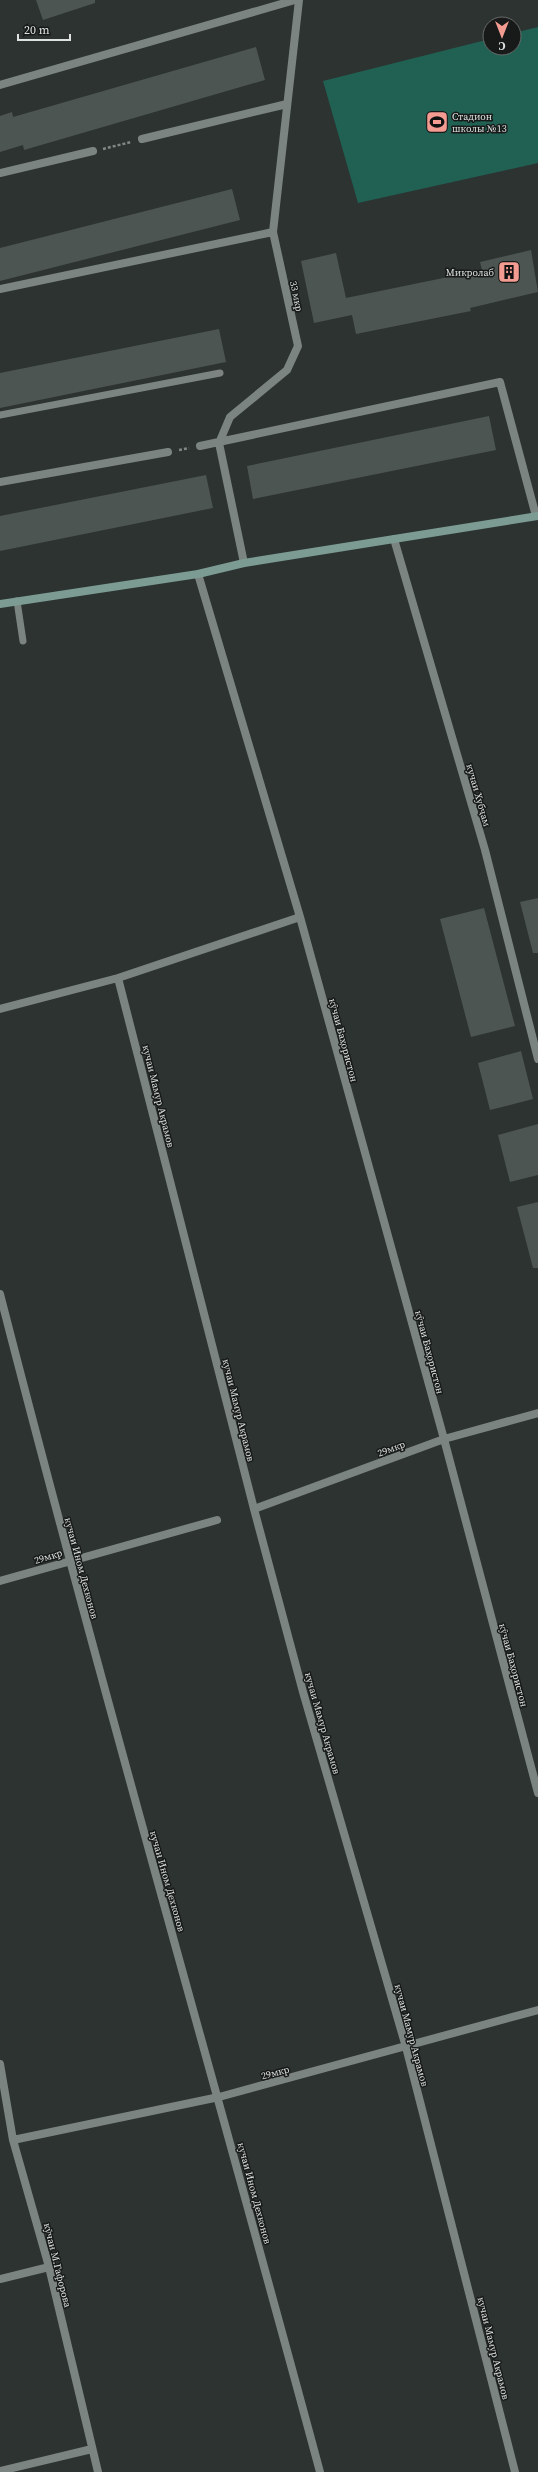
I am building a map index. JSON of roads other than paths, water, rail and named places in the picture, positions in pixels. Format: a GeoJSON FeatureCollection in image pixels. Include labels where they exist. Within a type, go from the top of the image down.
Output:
{"type":"FeatureCollection","features":[{"type":"Feature","properties":{"kind":"main road"},"geometry":{"type":"LineString","coordinates":[[0,604],[198,574],[244,563],[537,516]]}},
{"type":"Feature","properties":{"kind":"street"},"geometry":{"type":"LineString","coordinates":[[0,85],[295,0]]}},
{"type":"Feature","properties":{"kind":"street","name":"33 мкр"},"geometry":{"type":"LineString","coordinates":[[219,443],[230,417],[287,370],[298,346],[273,232],[276,224],[287,104],[299,0]]}},
{"type":"Feature","properties":{"kind":"street"},"geometry":{"type":"LineString","coordinates":[[142,139],[287,104]]}},
{"type":"Feature","properties":{"kind":"street"},"geometry":{"type":"LineString","coordinates":[[0,174],[93,151]]}},
{"type":"Feature","properties":{"kind":"street"},"geometry":{"type":"LineString","coordinates":[[0,289],[273,232]]}},
{"type":"Feature","properties":{"kind":"street"},"geometry":{"type":"LineString","coordinates":[[200,446],[500,382],[537,516]]}},
{"type":"Feature","properties":{"kind":"street"},"geometry":{"type":"LineString","coordinates":[[219,443],[244,563]]}},
{"type":"Feature","properties":{"kind":"street"},"geometry":{"type":"LineString","coordinates":[[0,482],[168,452]]}},
{"type":"Feature","properties":{"kind":"street","name":"кучаи Хубҷам"},"geometry":{"type":"LineString","coordinates":[[394,539],[485,850],[538,1059]]}},
{"type":"Feature","properties":{"kind":"street","name":"кӯчаи Баҳористон"},"geometry":{"type":"LineString","coordinates":[[198,574],[300,917],[444,1439],[538,1793]]}},
{"type":"Feature","properties":{"kind":"street"},"geometry":{"type":"LineString","coordinates":[[0,1009],[118,978],[300,917]]}},
{"type":"Feature","properties":{"kind":"street","name":"кучаи Мамур Акрамов"},"geometry":{"type":"LineString","coordinates":[[118,978],[254,1509],[303,1692],[406,2047],[515,2472]]}},
{"type":"Feature","properties":{"kind":"street","name":"кучаи Ином Дехконов"},"geometry":{"type":"LineString","coordinates":[[0,1294],[68,1560],[219,2097],[320,2472]]}},
{"type":"Feature","properties":{"kind":"street","name":"29мкр"},"geometry":{"type":"LineString","coordinates":[[254,1509],[444,1439],[538,1414]]}},
{"type":"Feature","properties":{"kind":"street","name":"29мкр"},"geometry":{"type":"LineString","coordinates":[[0,1581],[68,1560],[217,1520]]}},
{"type":"Feature","properties":{"kind":"street","name":"29мкр"},"geometry":{"type":"LineString","coordinates":[[13,2140],[219,2097],[538,2010]]}},
{"type":"Feature","properties":{"kind":"street","name":"кӯчаи М.Гафорова"},"geometry":{"type":"LineString","coordinates":[[0,2064],[13,2140],[49,2267],[98,2472]]}},
{"type":"Feature","properties":{"kind":"street"},"geometry":{"type":"LineString","coordinates":[[0,2279],[49,2267]]}},
{"type":"Feature","properties":{"kind":"street"},"geometry":{"type":"LineString","coordinates":[[0,2471],[92,2449]]}},
{"type":"Feature","properties":{"kind":"lane"},"geometry":{"type":"LineString","coordinates":[[0,415],[220,373]]}},
{"type":"Feature","properties":{"kind":"lane"},"geometry":{"type":"LineString","coordinates":[[17,601],[23,642]]}},
{"type":"Feature","properties":{"kind":"place","name":"Стадион школы №13"},"geometry":{"type":"Point","coordinates":[437,122]}},
{"type":"Feature","properties":{"kind":"place","name":"Микролаб"},"geometry":{"type":"Point","coordinates":[509,272]}}]}
